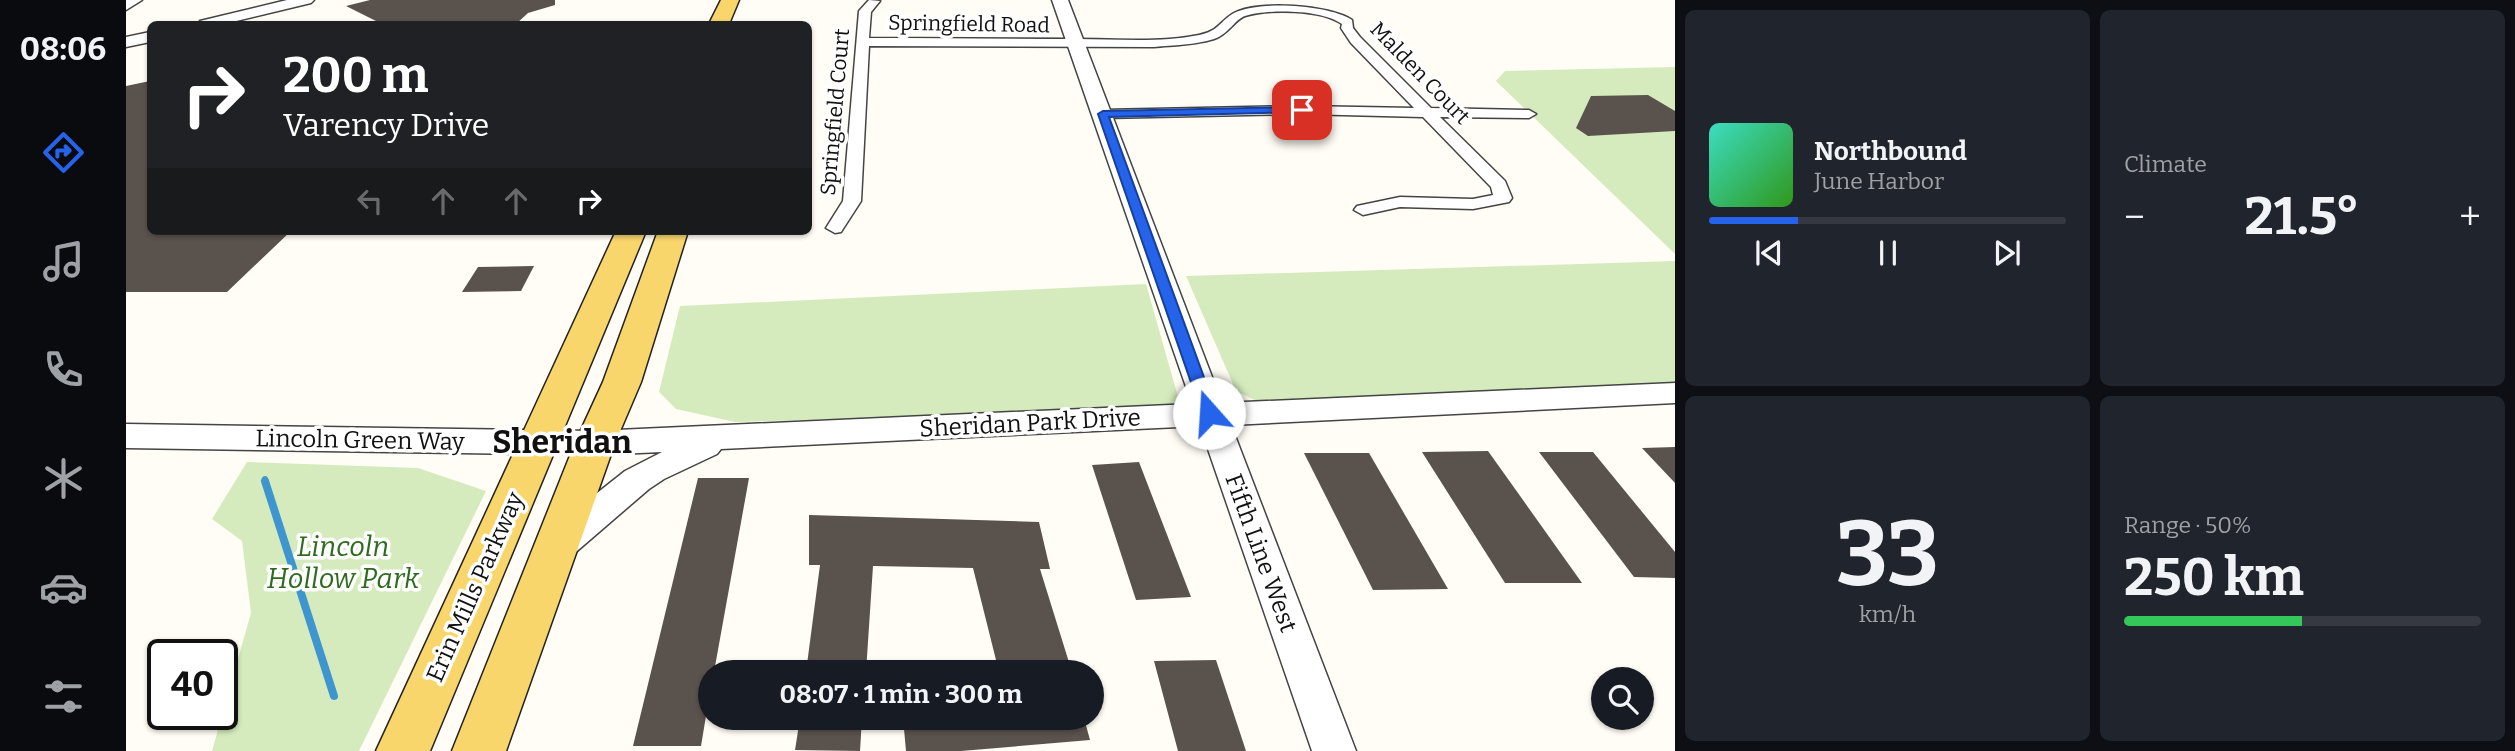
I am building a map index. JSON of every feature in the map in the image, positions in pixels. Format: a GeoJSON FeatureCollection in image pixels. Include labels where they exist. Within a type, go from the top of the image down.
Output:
{"type":"FeatureCollection","features":[{"type":"Feature","properties":{"kind":"main road"},"geometry":{"type":"LineString","coordinates":[[720,21],[730,0]]}},
{"type":"Feature","properties":{"kind":"main road","name":"Erin Mills Parkway"},"geometry":{"type":"LineString","coordinates":[[402,751],[629,235]]}},
{"type":"Feature","properties":{"kind":"main road"},"geometry":{"type":"LineString","coordinates":[[478,751],[595,443],[622,382],[672,235]]}},
{"type":"Feature","properties":{"kind":"street"},"geometry":{"type":"LineString","coordinates":[[126,5],[134,0]]}},
{"type":"Feature","properties":{"kind":"street"},"geometry":{"type":"LineString","coordinates":[[218,21],[306,0]]}},
{"type":"Feature","properties":{"kind":"street","name":"Fifth Line West"},"geometry":{"type":"LineString","coordinates":[[1060,0],[1334,751]]}},
{"type":"Feature","properties":{"kind":"street","name":"Springfield Court"},"geometry":{"type":"LineString","coordinates":[[835,228],[852,201],[865,10],[874,1]]}},
{"type":"Feature","properties":{"kind":"street","name":"Malden Court"},"geometry":{"type":"LineString","coordinates":[[1076,44],[1191,39],[1223,30],[1233,16],[1242,13],[1321,10],[1343,19],[1355,40],[1499,185],[1503,198],[1473,204],[1400,202],[1363,210]]}},
{"type":"Feature","properties":{"kind":"street"},"geometry":{"type":"LineString","coordinates":[[126,43],[147,38]]}},
{"type":"Feature","properties":{"kind":"street","name":"Springfield Road"},"geometry":{"type":"LineString","coordinates":[[862,42],[1076,44]]}},
{"type":"Feature","properties":{"kind":"street"},"geometry":{"type":"LineString","coordinates":[[1103,114],[1302,110],[1529,114]]}},
{"type":"Feature","properties":{"kind":"street","name":"Sheridan Park Drive"},"geometry":{"type":"LineString","coordinates":[[595,443],[719,440],[1209,413],[1675,393]]}},
{"type":"Feature","properties":{"kind":"street","name":"Lincoln Green Way"},"geometry":{"type":"LineString","coordinates":[[126,436],[595,443]]}},
{"type":"Feature","properties":{"kind":"street"},"geometry":{"type":"LineString","coordinates":[[557,546],[620,492],[652,470],[719,440]]}},
{"type":"Feature","properties":{"kind":"green space"},"geometry":{"type":"Polygon","coordinates":[[[1675,67],[1675,254],[1496,81],[1505,71],[1675,67]]]}},
{"type":"Feature","properties":{"kind":"green space"},"geometry":{"type":"Polygon","coordinates":[[[1675,261],[1675,386],[1267,406],[1236,391],[1186,276],[1675,261]]]}},
{"type":"Feature","properties":{"kind":"green space"},"geometry":{"type":"Polygon","coordinates":[[[1146,284],[1180,404],[1166,411],[735,422],[676,409],[659,392],[680,306],[1146,284]]]}},
{"type":"Feature","properties":{"kind":"green space","name":"Lincoln Hollow Park"},"geometry":{"type":"Polygon","coordinates":[[[247,462],[418,468],[486,491],[359,751],[212,751],[218,730],[238,730],[238,659],[251,613],[242,541],[212,519],[247,462]]]}},
{"type":"Feature","properties":{"kind":"building"},"geometry":{"type":"Polygon","coordinates":[[[370,0],[555,0],[555,5],[528,13],[519,21],[376,21],[346,6],[370,0]]]}},
{"type":"Feature","properties":{"kind":"building"},"geometry":{"type":"Polygon","coordinates":[[[147,82],[147,235],[287,235],[227,292],[126,292],[126,86],[147,82]]]}},
{"type":"Feature","properties":{"kind":"building"},"geometry":{"type":"Polygon","coordinates":[[[1648,95],[1675,111],[1675,131],[1588,136],[1576,128],[1591,96],[1648,95]]]}},
{"type":"Feature","properties":{"kind":"building"},"geometry":{"type":"Polygon","coordinates":[[[534,266],[521,291],[462,292],[478,267],[534,266]]]}},
{"type":"Feature","properties":{"kind":"building"},"geometry":{"type":"Polygon","coordinates":[[[1675,447],[1675,483],[1642,448],[1675,447]]]}},
{"type":"Feature","properties":{"kind":"building"},"geometry":{"type":"Polygon","coordinates":[[[1488,451],[1582,583],[1505,583],[1422,452],[1488,451]]]}},
{"type":"Feature","properties":{"kind":"building"},"geometry":{"type":"Polygon","coordinates":[[[1539,452],[1593,452],[1675,552],[1675,578],[1634,577],[1539,452]]]}},
{"type":"Feature","properties":{"kind":"building"},"geometry":{"type":"Polygon","coordinates":[[[1304,453],[1369,453],[1448,589],[1373,590],[1304,453]]]}},
{"type":"Feature","properties":{"kind":"building"},"geometry":{"type":"Polygon","coordinates":[[[1139,462],[1191,597],[1136,600],[1092,465],[1139,462]]]}},
{"type":"Feature","properties":{"kind":"building"},"geometry":{"type":"Polygon","coordinates":[[[698,478],[749,478],[716,660],[698,660],[698,730],[704,730],[701,746],[633,746],[698,478]]]}},
{"type":"Feature","properties":{"kind":"building"},"geometry":{"type":"Polygon","coordinates":[[[809,515],[1039,522],[1050,569],[1040,569],[1068,660],[996,660],[973,568],[873,566],[867,660],[808,660],[820,565],[809,565],[809,515]]]}},
{"type":"Feature","properties":{"kind":"building"},"geometry":{"type":"Polygon","coordinates":[[[1216,660],[1246,751],[1178,751],[1154,661],[1216,660]]]}},
{"type":"Feature","properties":{"kind":"building"},"geometry":{"type":"Polygon","coordinates":[[[798,730],[861,730],[860,751],[795,750],[798,730]]]}},
{"type":"Feature","properties":{"kind":"building"},"geometry":{"type":"Polygon","coordinates":[[[904,730],[1087,730],[1090,740],[961,751],[906,751],[904,730]]]}},
{"type":"Feature","properties":{"kind":"waterway"},"geometry":{"type":"LineString","coordinates":[[265,481],[334,696]]}},
{"type":"Feature","properties":{"kind":"district","name":"Sheridan"},"geometry":{"type":"Point","coordinates":[562,442]}},
{"type":"Feature","properties":{"kind":"route"},"geometry":{"type":"LineString","coordinates":[[1209,413],[1103,114],[1302,110]]}}]}
